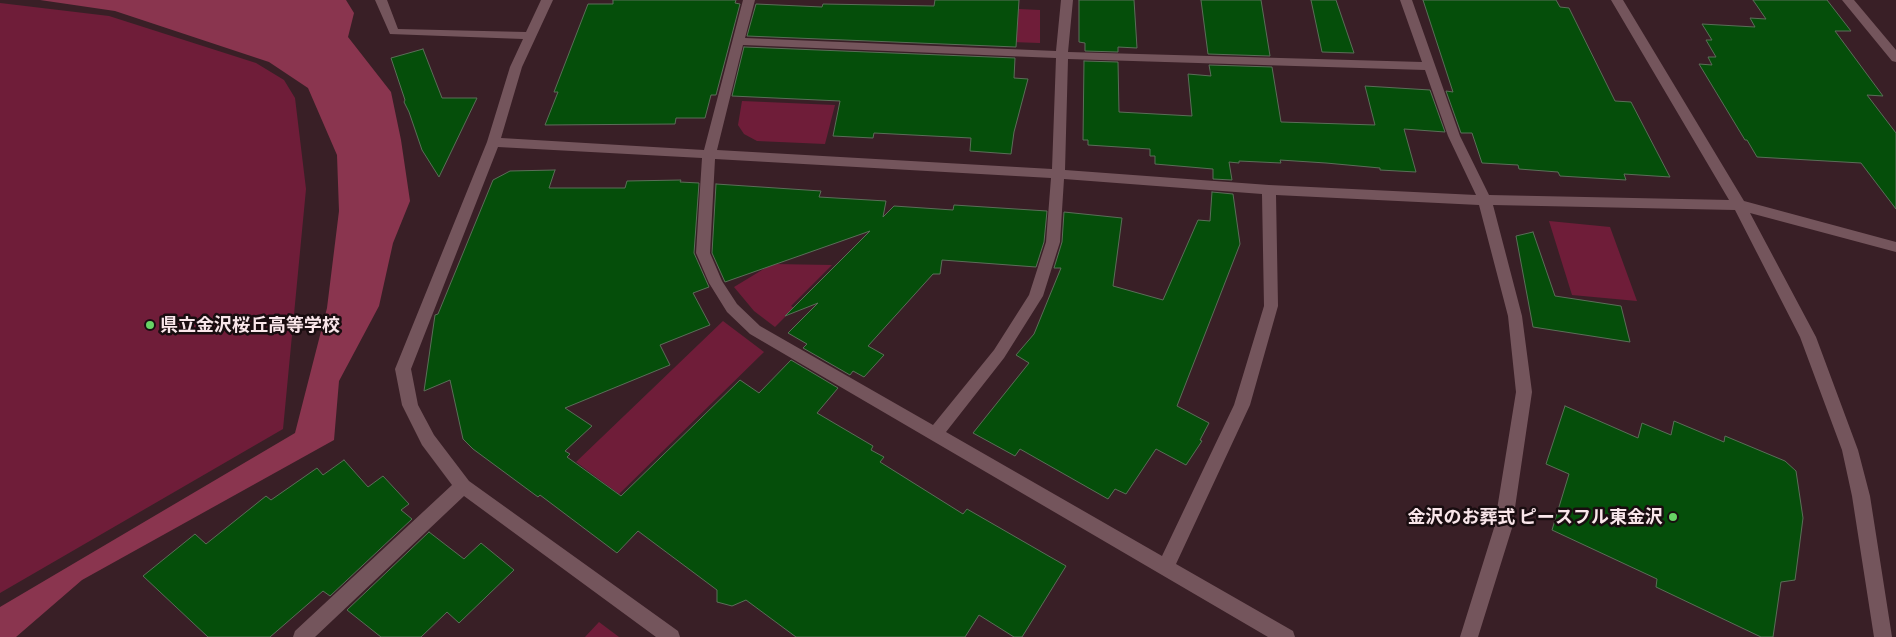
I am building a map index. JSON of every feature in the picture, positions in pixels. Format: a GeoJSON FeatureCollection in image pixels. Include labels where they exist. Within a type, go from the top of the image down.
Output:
{"type":"FeatureCollection","features":[{"type":"Feature","properties":{"kind":"street"},"geometry":{"type":"LineString","coordinates":[[381,0],[394,32],[530,36]]}},
{"type":"Feature","properties":{"kind":"street"},"geometry":{"type":"LineString","coordinates":[[547,0],[516,68],[493,142],[403,369],[410,405],[428,440],[463,486],[671,637]]}},
{"type":"Feature","properties":{"kind":"street"},"geometry":{"type":"LineString","coordinates":[[749,0],[709,156],[703,253],[716,283],[732,308],[755,330],[1286,637]]}},
{"type":"Feature","properties":{"kind":"street"},"geometry":{"type":"LineString","coordinates":[[935,434],[999,354],[1036,296],[1053,242],[1058,174],[1062,55],[1067,0]]}},
{"type":"Feature","properties":{"kind":"street"},"geometry":{"type":"LineString","coordinates":[[1406,0],[1454,136],[1485,200],[1515,316],[1524,392],[1503,528],[1469,637]]}},
{"type":"Feature","properties":{"kind":"street"},"geometry":{"type":"LineString","coordinates":[[1617,0],[1739,205],[1808,337],[1850,450],[1861,496],[1883,637]]}},
{"type":"Feature","properties":{"kind":"street"},"geometry":{"type":"LineString","coordinates":[[1848,0],[1896,58]]}},
{"type":"Feature","properties":{"kind":"street"},"geometry":{"type":"LineString","coordinates":[[737,41],[1062,55],[1428,66]]}},
{"type":"Feature","properties":{"kind":"street"},"geometry":{"type":"LineString","coordinates":[[493,142],[709,156],[1058,174],[1269,190],[1485,200],[1739,205],[1896,247]]}},
{"type":"Feature","properties":{"kind":"street"},"geometry":{"type":"LineString","coordinates":[[1166,567],[1242,405],[1271,306],[1269,190]]}},
{"type":"Feature","properties":{"kind":"street"},"geometry":{"type":"LineString","coordinates":[[302,637],[463,486]]}},
{"type":"Feature","properties":{"kind":"shaded area"},"geometry":{"type":"Polygon","coordinates":[[[40,0],[346,0],[354,13],[348,37],[391,92],[401,140],[410,201],[393,243],[379,306],[339,381],[334,440],[82,580],[16,637],[0,637],[0,607],[295,433],[327,308],[339,211],[337,155],[308,88],[269,62],[115,11],[40,0]]]}},
{"type":"Feature","properties":{"kind":"shaded area","name":"県立金沢桜丘高等学校"},"geometry":{"type":"Polygon","coordinates":[[[0,3],[109,16],[256,63],[284,80],[295,98],[306,189],[283,429],[0,593],[0,3]]]}},
{"type":"Feature","properties":{"kind":"shaded area"},"geometry":{"type":"Polygon","coordinates":[[[935,5],[1040,10],[1040,43],[928,39],[935,5]]]}},
{"type":"Feature","properties":{"kind":"shaded area"},"geometry":{"type":"Polygon","coordinates":[[[742,101],[835,105],[825,144],[757,141],[744,134],[738,125],[742,101]]]}},
{"type":"Feature","properties":{"kind":"shaded area"},"geometry":{"type":"Polygon","coordinates":[[[1549,221],[1610,227],[1637,301],[1572,295],[1549,221]]]}},
{"type":"Feature","properties":{"kind":"shaded area"},"geometry":{"type":"Polygon","coordinates":[[[772,264],[832,265],[791,306],[794,308],[775,327],[754,311],[734,287],[772,264]]]}},
{"type":"Feature","properties":{"kind":"shaded area"},"geometry":{"type":"Polygon","coordinates":[[[723,321],[764,352],[619,494],[576,462],[723,321]]]}},
{"type":"Feature","properties":{"kind":"shaded area"},"geometry":{"type":"Polygon","coordinates":[[[599,622],[619,637],[585,637],[599,622]]]}},
{"type":"Feature","properties":{"kind":"building"},"geometry":{"type":"Polygon","coordinates":[[[613,0],[736,0],[735,3],[740,4],[716,95],[711,95],[705,118],[676,118],[675,124],[545,125],[558,92],[554,92],[588,4],[613,4],[613,0]]]}},
{"type":"Feature","properties":{"kind":"building"},"geometry":{"type":"Polygon","coordinates":[[[935,0],[1019,0],[1016,47],[747,36],[756,4],[822,7],[823,4],[934,6],[935,0]]]}},
{"type":"Feature","properties":{"kind":"building"},"geometry":{"type":"Polygon","coordinates":[[[1079,0],[1134,0],[1137,48],[1118,47],[1118,52],[1085,51],[1085,43],[1079,42],[1079,0]]]}},
{"type":"Feature","properties":{"kind":"building"},"geometry":{"type":"Polygon","coordinates":[[[1201,0],[1261,0],[1270,56],[1208,54],[1201,0]]]}},
{"type":"Feature","properties":{"kind":"building"},"geometry":{"type":"Polygon","coordinates":[[[1311,0],[1336,0],[1354,53],[1322,52],[1311,0]]]}},
{"type":"Feature","properties":{"kind":"building"},"geometry":{"type":"Polygon","coordinates":[[[1423,0],[1556,0],[1560,7],[1569,8],[1615,101],[1631,102],[1670,177],[1624,174],[1626,180],[1560,176],[1558,172],[1519,169],[1518,165],[1482,163],[1472,133],[1461,133],[1446,91],[1453,92],[1423,0]]]}},
{"type":"Feature","properties":{"kind":"building"},"geometry":{"type":"Polygon","coordinates":[[[1753,0],[1827,0],[1851,31],[1835,31],[1883,96],[1867,95],[1896,133],[1896,209],[1861,163],[1757,157],[1747,140],[1745,140],[1699,64],[1712,65],[1708,57],[1716,57],[1706,40],[1712,40],[1702,24],[1755,27],[1750,18],[1766,19],[1753,0]]]}},
{"type":"Feature","properties":{"kind":"building"},"geometry":{"type":"Polygon","coordinates":[[[744,47],[1015,58],[1014,78],[1028,79],[1014,132],[1011,154],[970,151],[971,138],[874,133],[873,138],[833,136],[840,101],[732,96],[744,47]]]}},
{"type":"Feature","properties":{"kind":"building"},"geometry":{"type":"Polygon","coordinates":[[[423,49],[442,98],[477,98],[439,177],[422,150],[404,102],[405,100],[391,58],[423,49]]]}},
{"type":"Feature","properties":{"kind":"building"},"geometry":{"type":"Polygon","coordinates":[[[1084,61],[1118,62],[1119,112],[1192,116],[1188,74],[1211,76],[1209,65],[1272,67],[1281,122],[1375,125],[1365,86],[1430,90],[1445,132],[1404,129],[1416,172],[1280,160],[1281,163],[1239,161],[1239,163],[1229,162],[1232,180],[1213,179],[1213,169],[1155,164],[1155,156],[1150,156],[1150,149],[1088,145],[1088,140],[1083,140],[1084,61]]]}},
{"type":"Feature","properties":{"kind":"building"},"geometry":{"type":"Polygon","coordinates":[[[555,170],[549,188],[625,188],[627,181],[681,180],[680,182],[699,183],[694,253],[709,287],[693,293],[710,325],[660,345],[670,365],[565,408],[592,426],[565,451],[570,454],[567,457],[621,496],[740,380],[759,393],[791,360],[838,388],[817,413],[873,446],[871,450],[884,457],[880,462],[963,514],[967,509],[1066,566],[1022,637],[1014,637],[979,615],[965,637],[796,637],[746,600],[732,606],[717,602],[717,590],[638,531],[617,553],[540,495],[538,497],[473,449],[463,439],[450,380],[424,391],[435,315],[438,314],[493,180],[510,171],[555,170]]]}},
{"type":"Feature","properties":{"kind":"building"},"geometry":{"type":"Polygon","coordinates":[[[716,184],[821,191],[819,197],[886,201],[883,217],[894,206],[953,210],[954,205],[1047,211],[1044,242],[1036,267],[942,260],[940,274],[933,274],[868,346],[884,355],[864,377],[853,371],[850,375],[803,348],[807,344],[788,333],[818,303],[785,316],[870,231],[725,282],[712,253],[716,184]]]}},
{"type":"Feature","properties":{"kind":"building"},"geometry":{"type":"Polygon","coordinates":[[[1212,192],[1233,194],[1240,244],[1177,406],[1209,423],[1200,440],[1202,441],[1186,465],[1156,449],[1126,494],[1115,489],[1108,499],[1020,449],[1015,456],[973,433],[1029,363],[1016,355],[1034,334],[1061,268],[1054,268],[1062,242],[1064,212],[1122,218],[1113,286],[1163,300],[1198,220],[1210,221],[1212,192]]]}},
{"type":"Feature","properties":{"kind":"building"},"geometry":{"type":"Polygon","coordinates":[[[1533,232],[1555,296],[1621,306],[1630,342],[1533,327],[1516,236],[1533,232]]]}},
{"type":"Feature","properties":{"kind":"building","name":"金沢のお葬式 ピースフル東金沢"},"geometry":{"type":"Polygon","coordinates":[[[1565,406],[1638,438],[1642,423],[1671,435],[1674,421],[1724,442],[1725,436],[1785,461],[1796,471],[1803,518],[1795,580],[1781,582],[1773,637],[1761,637],[1656,587],[1657,579],[1552,530],[1569,474],[1546,464],[1565,406]]]}},
{"type":"Feature","properties":{"kind":"building"},"geometry":{"type":"Polygon","coordinates":[[[344,460],[368,487],[383,476],[409,504],[401,510],[412,519],[330,596],[323,591],[270,637],[208,637],[143,576],[195,534],[206,544],[266,496],[271,500],[317,468],[323,475],[344,460]]]}},
{"type":"Feature","properties":{"kind":"building"},"geometry":{"type":"Polygon","coordinates":[[[429,532],[464,559],[481,543],[514,570],[459,623],[447,612],[421,637],[381,637],[347,610],[429,532]]]}},
{"type":"Feature","properties":{"kind":"place","name":"県立金沢桜丘高等学校"},"geometry":{"type":"Point","coordinates":[150,325]}},
{"type":"Feature","properties":{"kind":"place","name":"金沢のお葬式 ピースフル東金沢"},"geometry":{"type":"Point","coordinates":[1673,517]}}]}
